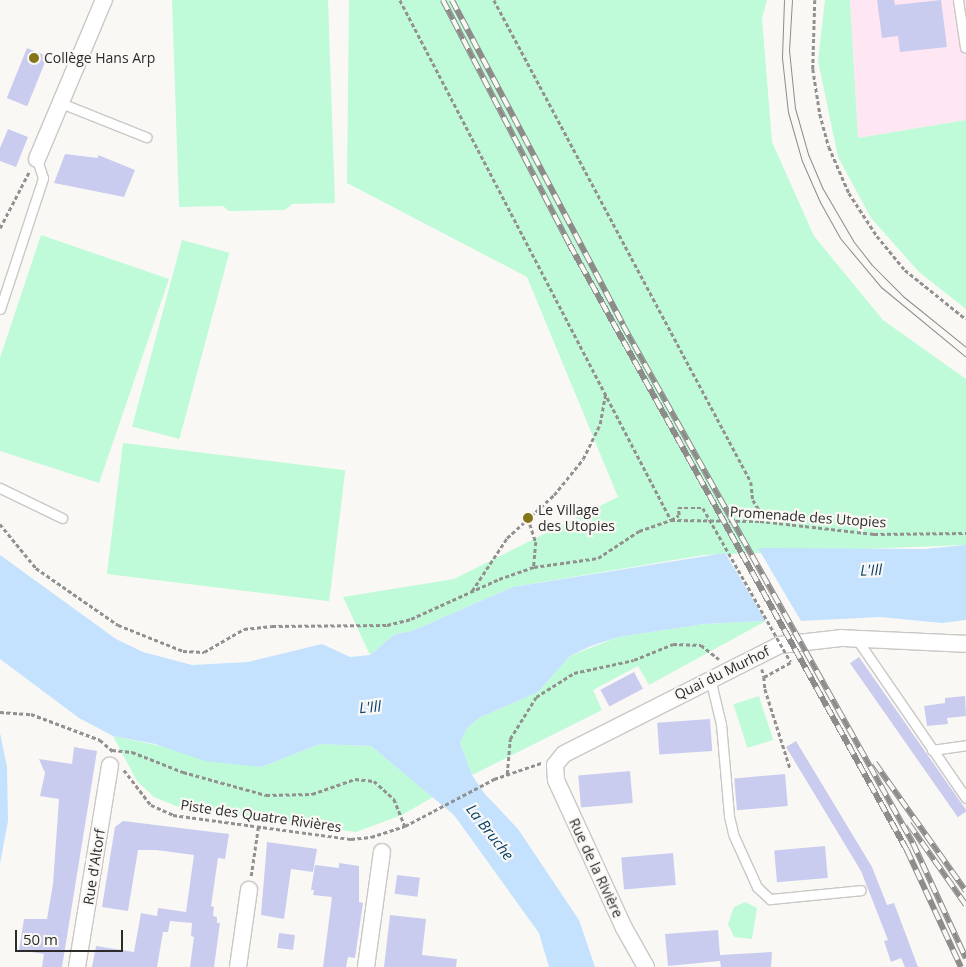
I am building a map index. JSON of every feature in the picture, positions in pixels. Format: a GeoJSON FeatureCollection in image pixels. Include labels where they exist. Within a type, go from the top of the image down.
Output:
{"type":"FeatureCollection","features":[{"type":"Feature","properties":{"kind":"street"},"geometry":{"type":"LineString","coordinates":[[37,159],[104,0]]}},
{"type":"Feature","properties":{"kind":"street","name":"Quai du Murhof"},"geometry":{"type":"LineString","coordinates":[[555,765],[564,754],[730,668],[787,644],[856,638],[966,644]]}},
{"type":"Feature","properties":{"kind":"street","name":"Rue d'Altorf"},"geometry":{"type":"LineString","coordinates":[[78,967],[116,763]]}},
{"type":"Feature","properties":{"kind":"street","name":"Rue de la Rivière"},"geometry":{"type":"LineString","coordinates":[[555,765],[556,780],[620,921],[646,967]]}},
{"type":"Feature","properties":{"kind":"street"},"geometry":{"type":"LineString","coordinates":[[366,967],[382,852]]}},
{"type":"Feature","properties":{"kind":"street"},"geometry":{"type":"LineString","coordinates":[[238,967],[249,890]]}},
{"type":"Feature","properties":{"kind":"lane"},"geometry":{"type":"LineString","coordinates":[[958,0],[965,47]]}},
{"type":"Feature","properties":{"kind":"lane"},"geometry":{"type":"LineString","coordinates":[[61,103],[146,137]]}},
{"type":"Feature","properties":{"kind":"lane"},"geometry":{"type":"LineString","coordinates":[[0,309],[43,178],[37,159]]}},
{"type":"Feature","properties":{"kind":"lane"},"geometry":{"type":"LineString","coordinates":[[0,488],[62,518]]}},
{"type":"Feature","properties":{"kind":"lane"},"geometry":{"type":"LineString","coordinates":[[856,638],[966,798]]}},
{"type":"Feature","properties":{"kind":"lane"},"geometry":{"type":"LineString","coordinates":[[710,678],[721,724],[729,816],[733,834],[757,887],[770,899],[861,890]]}},
{"type":"Feature","properties":{"kind":"lane"},"geometry":{"type":"LineString","coordinates":[[932,750],[966,745]]}},
{"type":"Feature","properties":{"kind":"path"},"geometry":{"type":"LineString","coordinates":[[400,0],[671,520],[678,515],[678,508],[703,508],[792,662],[766,676],[765,689],[790,768]]}},
{"type":"Feature","properties":{"kind":"path"},"geometry":{"type":"LineString","coordinates":[[494,0],[751,482],[753,500],[766,521]]}},
{"type":"Feature","properties":{"kind":"path"},"geometry":{"type":"LineString","coordinates":[[815,0],[813,69],[820,114],[829,147],[849,193],[877,236],[905,270],[966,319]]}},
{"type":"Feature","properties":{"kind":"path"},"geometry":{"type":"LineString","coordinates":[[0,228],[37,159]]}},
{"type":"Feature","properties":{"kind":"path"},"geometry":{"type":"LineString","coordinates":[[472,591],[507,538],[554,494],[583,459],[600,424],[605,394]]}},
{"type":"Feature","properties":{"kind":"path"},"geometry":{"type":"LineString","coordinates":[[528,518],[536,542],[534,567]]}},
{"type":"Feature","properties":{"kind":"path","name":"Promenade des Utopies"},"geometry":{"type":"LineString","coordinates":[[0,524],[36,568],[118,624],[183,650],[204,652],[244,629],[272,626],[387,625],[411,619],[472,591],[534,567],[598,558],[639,531],[671,520],[766,521],[874,534],[966,533]]}},
{"type":"Feature","properties":{"kind":"path"},"geometry":{"type":"LineString","coordinates":[[555,765],[536,763],[506,774],[510,739],[536,697],[574,673],[634,660],[673,644],[701,645],[730,668]]}},
{"type":"Feature","properties":{"kind":"path","name":"Piste des Quatre Rivières"},"geometry":{"type":"LineString","coordinates":[[1,712],[31,714],[100,740],[112,750],[116,763],[151,805],[174,815],[258,828],[351,839],[371,837],[405,826],[506,774]]}},
{"type":"Feature","properties":{"kind":"path"},"geometry":{"type":"LineString","coordinates":[[112,750],[132,752],[183,772],[266,795],[312,794],[355,779],[374,781],[394,799],[405,826]]}},
{"type":"Feature","properties":{"kind":"path"},"geometry":{"type":"LineString","coordinates":[[249,890],[258,828]]}},
{"type":"Feature","properties":{"kind":"shaded area"},"geometry":{"type":"Polygon","coordinates":[[[850,0],[966,0],[966,120],[858,138],[850,0]]]}},
{"type":"Feature","properties":{"kind":"green space"},"geometry":{"type":"Polygon","coordinates":[[[172,0],[328,0],[335,203],[292,204],[285,210],[229,211],[223,206],[179,207],[172,0]]]}},
{"type":"Feature","properties":{"kind":"green space"},"geometry":{"type":"Polygon","coordinates":[[[349,0],[767,0],[762,18],[772,142],[814,236],[883,320],[966,379],[966,545],[704,555],[513,587],[412,631],[395,634],[370,655],[343,597],[454,579],[618,497],[527,277],[347,183],[349,0]]]}},
{"type":"Feature","properties":{"kind":"green space"},"geometry":{"type":"Polygon","coordinates":[[[825,0],[850,0],[858,138],[966,120],[966,309],[919,272],[871,218],[838,157],[818,61],[825,0]]]}},
{"type":"Feature","properties":{"kind":"green space"},"geometry":{"type":"Polygon","coordinates":[[[41,235],[169,279],[99,483],[0,451],[0,358],[41,235]]]}},
{"type":"Feature","properties":{"kind":"green space"},"geometry":{"type":"Polygon","coordinates":[[[182,240],[229,253],[179,439],[132,426],[182,240]]]}},
{"type":"Feature","properties":{"kind":"green space"},"geometry":{"type":"Polygon","coordinates":[[[123,443],[345,470],[329,601],[107,574],[123,443]]]}},
{"type":"Feature","properties":{"kind":"green space"},"geometry":{"type":"Polygon","coordinates":[[[766,621],[649,685],[638,666],[593,690],[602,710],[472,775],[460,743],[467,728],[479,718],[538,692],[570,656],[618,637],[704,624],[766,621]]]}},
{"type":"Feature","properties":{"kind":"green space"},"geometry":{"type":"Polygon","coordinates":[[[759,696],[773,740],[748,748],[733,704],[759,696]]]}},
{"type":"Feature","properties":{"kind":"green space"},"geometry":{"type":"Polygon","coordinates":[[[113,736],[261,767],[320,744],[371,746],[433,797],[402,815],[356,832],[176,806],[154,797],[137,781],[113,736]]]}},
{"type":"Feature","properties":{"kind":"green space"},"geometry":{"type":"Polygon","coordinates":[[[745,902],[757,908],[752,939],[734,937],[728,924],[734,907],[745,902]]]}},
{"type":"Feature","properties":{"kind":"water","name":"L'Ill"},"geometry":{"type":"Polygon","coordinates":[[[966,545],[966,620],[942,623],[880,617],[801,621],[758,548],[925,549],[966,545]]]}},
{"type":"Feature","properties":{"kind":"water"},"geometry":{"type":"Polygon","coordinates":[[[725,553],[766,621],[704,624],[618,637],[591,646],[570,656],[538,692],[479,718],[467,728],[460,743],[472,775],[484,793],[518,829],[579,920],[595,967],[549,967],[539,933],[454,815],[371,746],[320,744],[261,767],[205,761],[155,744],[113,736],[79,718],[0,659],[0,555],[116,639],[143,652],[192,665],[248,662],[322,644],[350,657],[370,655],[395,634],[412,631],[513,587],[725,553]]]}},
{"type":"Feature","properties":{"kind":"water"},"geometry":{"type":"Polygon","coordinates":[[[0,733],[7,767],[8,821],[0,864],[0,733]]]}},
{"type":"Feature","properties":{"kind":"building"},"geometry":{"type":"Polygon","coordinates":[[[877,0],[894,0],[895,5],[941,0],[947,47],[900,52],[898,36],[882,38],[877,0]]]}},
{"type":"Feature","properties":{"kind":"building"},"geometry":{"type":"Polygon","coordinates":[[[27,48],[47,56],[27,106],[7,98],[27,48]]]}},
{"type":"Feature","properties":{"kind":"building"},"geometry":{"type":"Polygon","coordinates":[[[8,129],[28,137],[16,167],[0,161],[0,148],[8,129]]]}},
{"type":"Feature","properties":{"kind":"building"},"geometry":{"type":"Polygon","coordinates":[[[65,154],[98,158],[98,155],[135,170],[124,197],[54,183],[65,154]]]}},
{"type":"Feature","properties":{"kind":"building"},"geometry":{"type":"Polygon","coordinates":[[[859,657],[966,810],[958,817],[850,663],[859,657]]]}},
{"type":"Feature","properties":{"kind":"building"},"geometry":{"type":"Polygon","coordinates":[[[634,672],[643,689],[609,707],[600,690],[634,672]]]}},
{"type":"Feature","properties":{"kind":"building"},"geometry":{"type":"Polygon","coordinates":[[[965,696],[966,716],[947,718],[948,724],[927,726],[924,706],[945,703],[945,698],[965,696]]]}},
{"type":"Feature","properties":{"kind":"building"},"geometry":{"type":"Polygon","coordinates":[[[710,719],[712,751],[659,755],[657,723],[710,719]]]}},
{"type":"Feature","properties":{"kind":"building"},"geometry":{"type":"Polygon","coordinates":[[[796,741],[872,867],[887,905],[894,903],[918,967],[905,967],[901,958],[891,962],[884,941],[888,940],[861,871],[786,747],[796,741]]]}},
{"type":"Feature","properties":{"kind":"building"},"geometry":{"type":"Polygon","coordinates":[[[74,747],[97,751],[62,967],[42,967],[44,954],[19,950],[24,919],[47,919],[53,884],[59,799],[40,796],[45,773],[39,759],[72,764],[74,747]]]}},
{"type":"Feature","properties":{"kind":"building"},"geometry":{"type":"Polygon","coordinates":[[[630,771],[633,803],[581,807],[578,776],[630,771]]]}},
{"type":"Feature","properties":{"kind":"building"},"geometry":{"type":"Polygon","coordinates":[[[785,774],[788,806],[737,810],[734,778],[785,774]]]}},
{"type":"Feature","properties":{"kind":"building"},"geometry":{"type":"Polygon","coordinates":[[[123,821],[229,834],[225,859],[218,858],[211,906],[214,907],[213,916],[217,917],[217,923],[220,923],[214,967],[190,967],[194,937],[191,936],[192,923],[170,921],[168,932],[163,932],[157,967],[92,967],[96,946],[134,952],[141,913],[157,916],[158,908],[186,912],[194,855],[156,850],[138,850],[128,911],[102,907],[115,827],[123,821]]]}},
{"type":"Feature","properties":{"kind":"building"},"geometry":{"type":"Polygon","coordinates":[[[267,842],[317,849],[313,872],[291,869],[284,919],[261,915],[267,842]]]}},
{"type":"Feature","properties":{"kind":"building"},"geometry":{"type":"Polygon","coordinates":[[[825,846],[828,878],[777,882],[774,850],[825,846]]]}},
{"type":"Feature","properties":{"kind":"building"},"geometry":{"type":"Polygon","coordinates":[[[673,853],[676,885],[624,889],[621,858],[673,853]]]}},
{"type":"Feature","properties":{"kind":"building"},"geometry":{"type":"Polygon","coordinates":[[[339,863],[359,866],[359,902],[363,903],[355,958],[348,957],[346,967],[323,967],[332,897],[313,895],[314,890],[311,890],[315,865],[339,868],[339,863]]]}},
{"type":"Feature","properties":{"kind":"building"},"geometry":{"type":"Polygon","coordinates":[[[397,875],[420,878],[418,897],[395,894],[397,875]]]}},
{"type":"Feature","properties":{"kind":"building"},"geometry":{"type":"Polygon","coordinates":[[[390,915],[426,919],[422,955],[457,959],[456,967],[384,967],[390,915]]]}},
{"type":"Feature","properties":{"kind":"building"},"geometry":{"type":"Polygon","coordinates":[[[718,930],[720,955],[772,952],[771,967],[721,967],[720,961],[668,966],[665,934],[718,930]]]}},
{"type":"Feature","properties":{"kind":"building"},"geometry":{"type":"Polygon","coordinates":[[[279,933],[295,935],[293,950],[277,948],[279,933]]]}},
{"type":"Feature","properties":{"kind":"tram line"},"geometry":{"type":"LineString","coordinates":[[784,0],[782,58],[788,112],[802,161],[820,202],[840,238],[881,287],[966,357]]}},
{"type":"Feature","properties":{"kind":"tram line"},"geometry":{"type":"LineString","coordinates":[[792,0],[789,50],[795,108],[808,154],[823,189],[854,242],[872,265],[904,297],[966,347]]}},
{"type":"Feature","properties":{"kind":"railway"},"geometry":{"type":"LineString","coordinates":[[443,0],[570,245],[907,850],[961,967]]}},
{"type":"Feature","properties":{"kind":"railway"},"geometry":{"type":"LineString","coordinates":[[452,0],[623,325],[913,843],[966,958]]}},
{"type":"Feature","properties":{"kind":"railway"},"geometry":{"type":"LineString","coordinates":[[875,763],[966,891]]}},
{"type":"Feature","properties":{"kind":"railway"},"geometry":{"type":"LineString","coordinates":[[909,824],[966,905]]}},
{"type":"Feature","properties":{"kind":"place","name":"Collège Hans Arp"},"geometry":{"type":"Point","coordinates":[34,58]}},
{"type":"Feature","properties":{"kind":"place","name":"Le Village des Utopies"},"geometry":{"type":"Point","coordinates":[528,518]}},
{"type":"Feature","properties":{"kind":"water label","name":"La Bruche"},"geometry":{"type":"Point","coordinates":[490,832]}}]}
